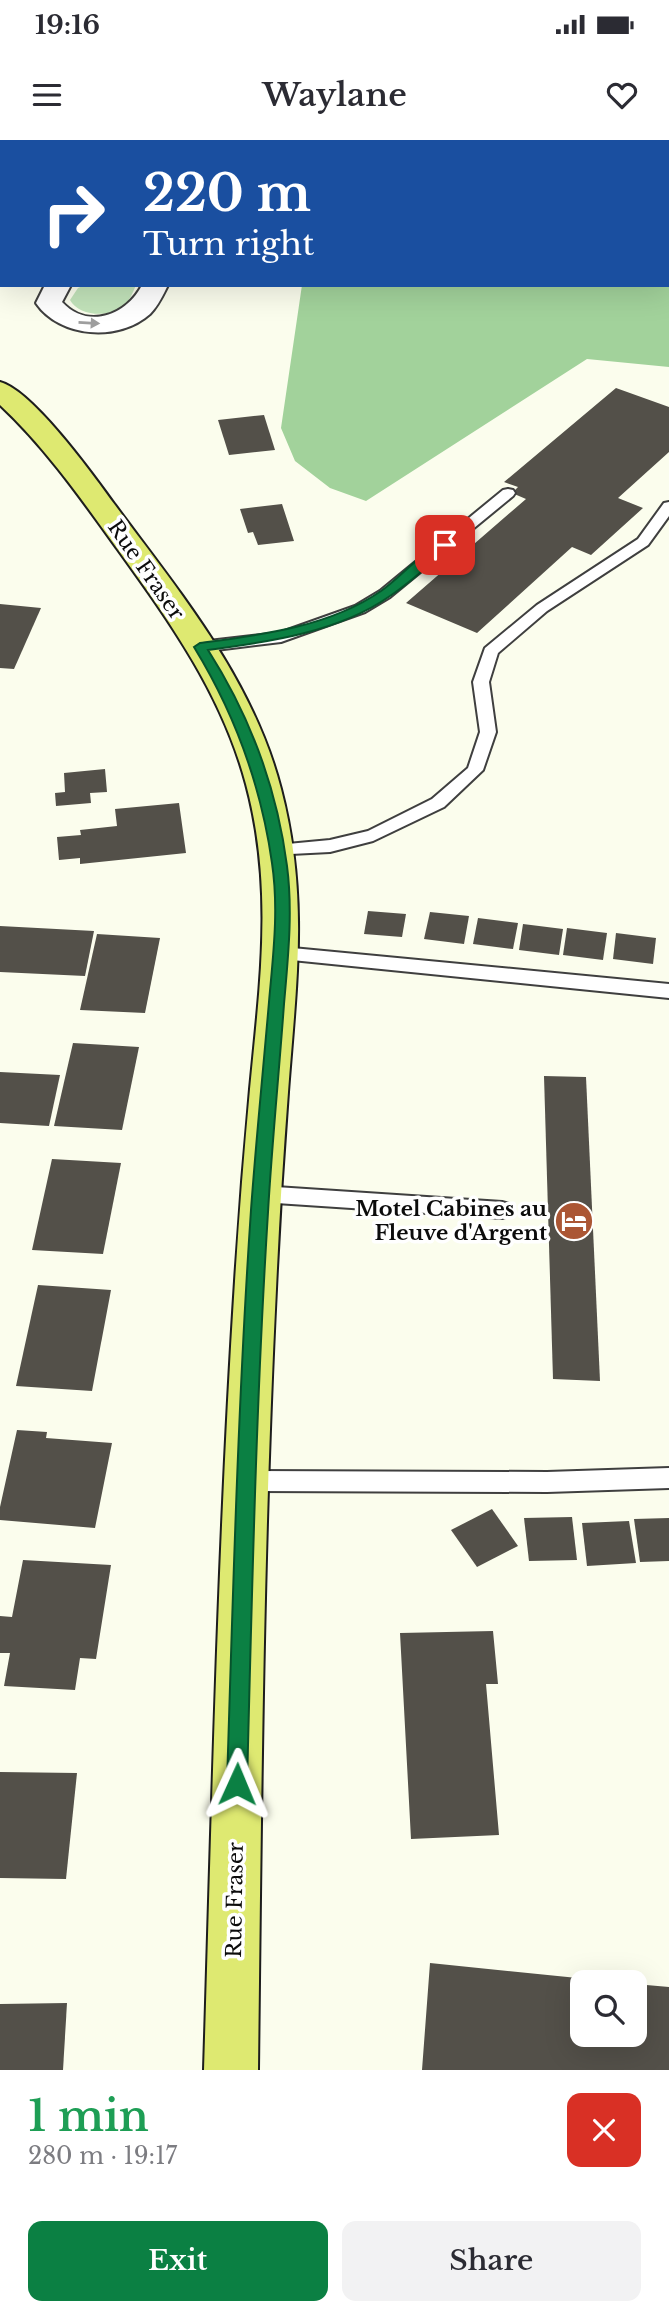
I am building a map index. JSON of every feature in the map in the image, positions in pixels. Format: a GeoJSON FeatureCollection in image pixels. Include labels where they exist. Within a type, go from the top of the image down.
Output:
{"type":"FeatureCollection","features":[{"type":"Feature","properties":{"kind":"main road","name":"Rue Fraser"},"geometry":{"type":"LineString","coordinates":[[0,390],[68,459],[200,647],[227,690],[253,750],[277,851],[284,915],[261,1194],[245,1481],[231,2070]]}},
{"type":"Feature","properties":{"kind":"street"},"geometry":{"type":"LineString","coordinates":[[56,287],[49,303],[56,314],[68,321],[99,324],[130,316],[142,307],[154,287]]}},
{"type":"Feature","properties":{"kind":"lane"},"geometry":{"type":"LineString","coordinates":[[200,647],[281,637],[360,609],[386,594],[508,493]]}},
{"type":"Feature","properties":{"kind":"lane"},"geometry":{"type":"LineString","coordinates":[[277,851],[330,846],[373,835],[438,803],[475,771],[488,732],[481,682],[491,651],[542,608],[643,542],[669,506]]}},
{"type":"Feature","properties":{"kind":"lane"},"geometry":{"type":"LineString","coordinates":[[282,953],[669,991]]}},
{"type":"Feature","properties":{"kind":"lane"},"geometry":{"type":"LineString","coordinates":[[261,1194],[502,1210]]}},
{"type":"Feature","properties":{"kind":"lane"},"geometry":{"type":"LineString","coordinates":[[245,1481],[547,1482],[669,1478]]}},
{"type":"Feature","properties":{"kind":"green space"},"geometry":{"type":"Polygon","coordinates":[[[135,287],[125,305],[104,314],[88,312],[74,306],[70,300],[78,288],[135,287]]]}},
{"type":"Feature","properties":{"kind":"green space"},"geometry":{"type":"Polygon","coordinates":[[[302,287],[669,287],[669,367],[587,359],[366,501],[330,488],[295,461],[281,428],[302,287]]]}},
{"type":"Feature","properties":{"kind":"building"},"geometry":{"type":"Polygon","coordinates":[[[616,388],[669,407],[669,452],[618,498],[643,508],[591,555],[572,547],[477,633],[406,603],[526,499],[512,493],[518,487],[504,482],[616,388]]]}},
{"type":"Feature","properties":{"kind":"building"},"geometry":{"type":"Polygon","coordinates":[[[264,415],[275,450],[229,455],[218,420],[264,415]]]}},
{"type":"Feature","properties":{"kind":"building"},"geometry":{"type":"Polygon","coordinates":[[[282,504],[294,541],[258,545],[253,532],[248,533],[240,509],[282,504]]]}},
{"type":"Feature","properties":{"kind":"building"},"geometry":{"type":"Polygon","coordinates":[[[0,604],[41,608],[14,669],[0,668],[0,604]]]}},
{"type":"Feature","properties":{"kind":"building"},"geometry":{"type":"Polygon","coordinates":[[[105,769],[107,792],[90,793],[91,803],[56,806],[55,793],[65,792],[64,773],[105,769]]]}},
{"type":"Feature","properties":{"kind":"building"},"geometry":{"type":"Polygon","coordinates":[[[179,803],[186,853],[80,864],[80,858],[59,860],[57,837],[81,835],[80,830],[117,826],[115,809],[179,803]]]}},
{"type":"Feature","properties":{"kind":"building"},"geometry":{"type":"Polygon","coordinates":[[[368,911],[406,914],[402,937],[364,934],[368,911]]]}},
{"type":"Feature","properties":{"kind":"building"},"geometry":{"type":"Polygon","coordinates":[[[430,912],[469,916],[464,944],[424,939],[430,912]]]}},
{"type":"Feature","properties":{"kind":"building"},"geometry":{"type":"Polygon","coordinates":[[[478,918],[518,923],[513,949],[473,944],[478,918]]]}},
{"type":"Feature","properties":{"kind":"building"},"geometry":{"type":"Polygon","coordinates":[[[523,924],[563,929],[559,955],[519,950],[523,924]]]}},
{"type":"Feature","properties":{"kind":"building"},"geometry":{"type":"Polygon","coordinates":[[[0,926],[94,931],[85,976],[0,972],[0,926]]]}},
{"type":"Feature","properties":{"kind":"building"},"geometry":{"type":"Polygon","coordinates":[[[567,928],[607,933],[603,960],[563,955],[567,928]]]}},
{"type":"Feature","properties":{"kind":"building"},"geometry":{"type":"Polygon","coordinates":[[[616,933],[656,938],[653,964],[613,959],[616,933]]]}},
{"type":"Feature","properties":{"kind":"building"},"geometry":{"type":"Polygon","coordinates":[[[97,934],[160,938],[145,1013],[80,1010],[97,934]]]}},
{"type":"Feature","properties":{"kind":"building"},"geometry":{"type":"Polygon","coordinates":[[[73,1043],[139,1047],[122,1130],[54,1126],[73,1043]]]}},
{"type":"Feature","properties":{"kind":"building"},"geometry":{"type":"Polygon","coordinates":[[[0,1072],[60,1075],[49,1126],[0,1123],[0,1072]]]}},
{"type":"Feature","properties":{"kind":"building"},"geometry":{"type":"Polygon","coordinates":[[[544,1076],[586,1077],[600,1381],[553,1379],[544,1076]]]}},
{"type":"Feature","properties":{"kind":"building"},"geometry":{"type":"Polygon","coordinates":[[[52,1159],[121,1163],[103,1254],[32,1250],[52,1159]]]}},
{"type":"Feature","properties":{"kind":"building"},"geometry":{"type":"Polygon","coordinates":[[[38,1285],[111,1290],[92,1391],[16,1386],[38,1285]]]}},
{"type":"Feature","properties":{"kind":"building"},"geometry":{"type":"Polygon","coordinates":[[[17,1430],[47,1432],[46,1438],[112,1443],[95,1528],[0,1520],[0,1507],[17,1430]]]}},
{"type":"Feature","properties":{"kind":"building"},"geometry":{"type":"Polygon","coordinates":[[[492,1509],[518,1546],[477,1567],[451,1530],[492,1509]]]}},
{"type":"Feature","properties":{"kind":"building"},"geometry":{"type":"Polygon","coordinates":[[[572,1517],[577,1560],[529,1561],[524,1518],[572,1517]]]}},
{"type":"Feature","properties":{"kind":"building"},"geometry":{"type":"Polygon","coordinates":[[[669,1518],[669,1561],[640,1562],[634,1519],[669,1518]]]}},
{"type":"Feature","properties":{"kind":"building"},"geometry":{"type":"Polygon","coordinates":[[[629,1521],[636,1563],[587,1566],[582,1523],[629,1521]]]}},
{"type":"Feature","properties":{"kind":"building"},"geometry":{"type":"Polygon","coordinates":[[[23,1560],[111,1565],[96,1659],[80,1658],[75,1690],[4,1686],[10,1653],[0,1653],[0,1616],[12,1617],[23,1560]]]}},
{"type":"Feature","properties":{"kind":"building"},"geometry":{"type":"Polygon","coordinates":[[[493,1631],[498,1684],[486,1684],[499,1835],[411,1839],[400,1633],[493,1631]]]}},
{"type":"Feature","properties":{"kind":"building"},"geometry":{"type":"Polygon","coordinates":[[[0,1772],[77,1773],[66,1879],[0,1878],[0,1772]]]}},
{"type":"Feature","properties":{"kind":"building"},"geometry":{"type":"Polygon","coordinates":[[[430,1963],[570,1977],[570,2047],[647,2047],[647,1985],[669,1987],[669,2070],[422,2070],[430,1963]]]}},
{"type":"Feature","properties":{"kind":"building"},"geometry":{"type":"Polygon","coordinates":[[[67,2003],[63,2070],[0,2070],[0,2004],[67,2003]]]}},
{"type":"Feature","properties":{"kind":"place","name":"Motel Cabines au Fleuve d'Argent"},"geometry":{"type":"Point","coordinates":[574,1221]}},
{"type":"Feature","properties":{"kind":"route"},"geometry":{"type":"LineString","coordinates":[[237,1784],[245,1481],[253,1326],[284,915],[280,865],[253,750],[227,690],[200,647],[281,637],[360,609],[386,594],[445,545]]}}]}
